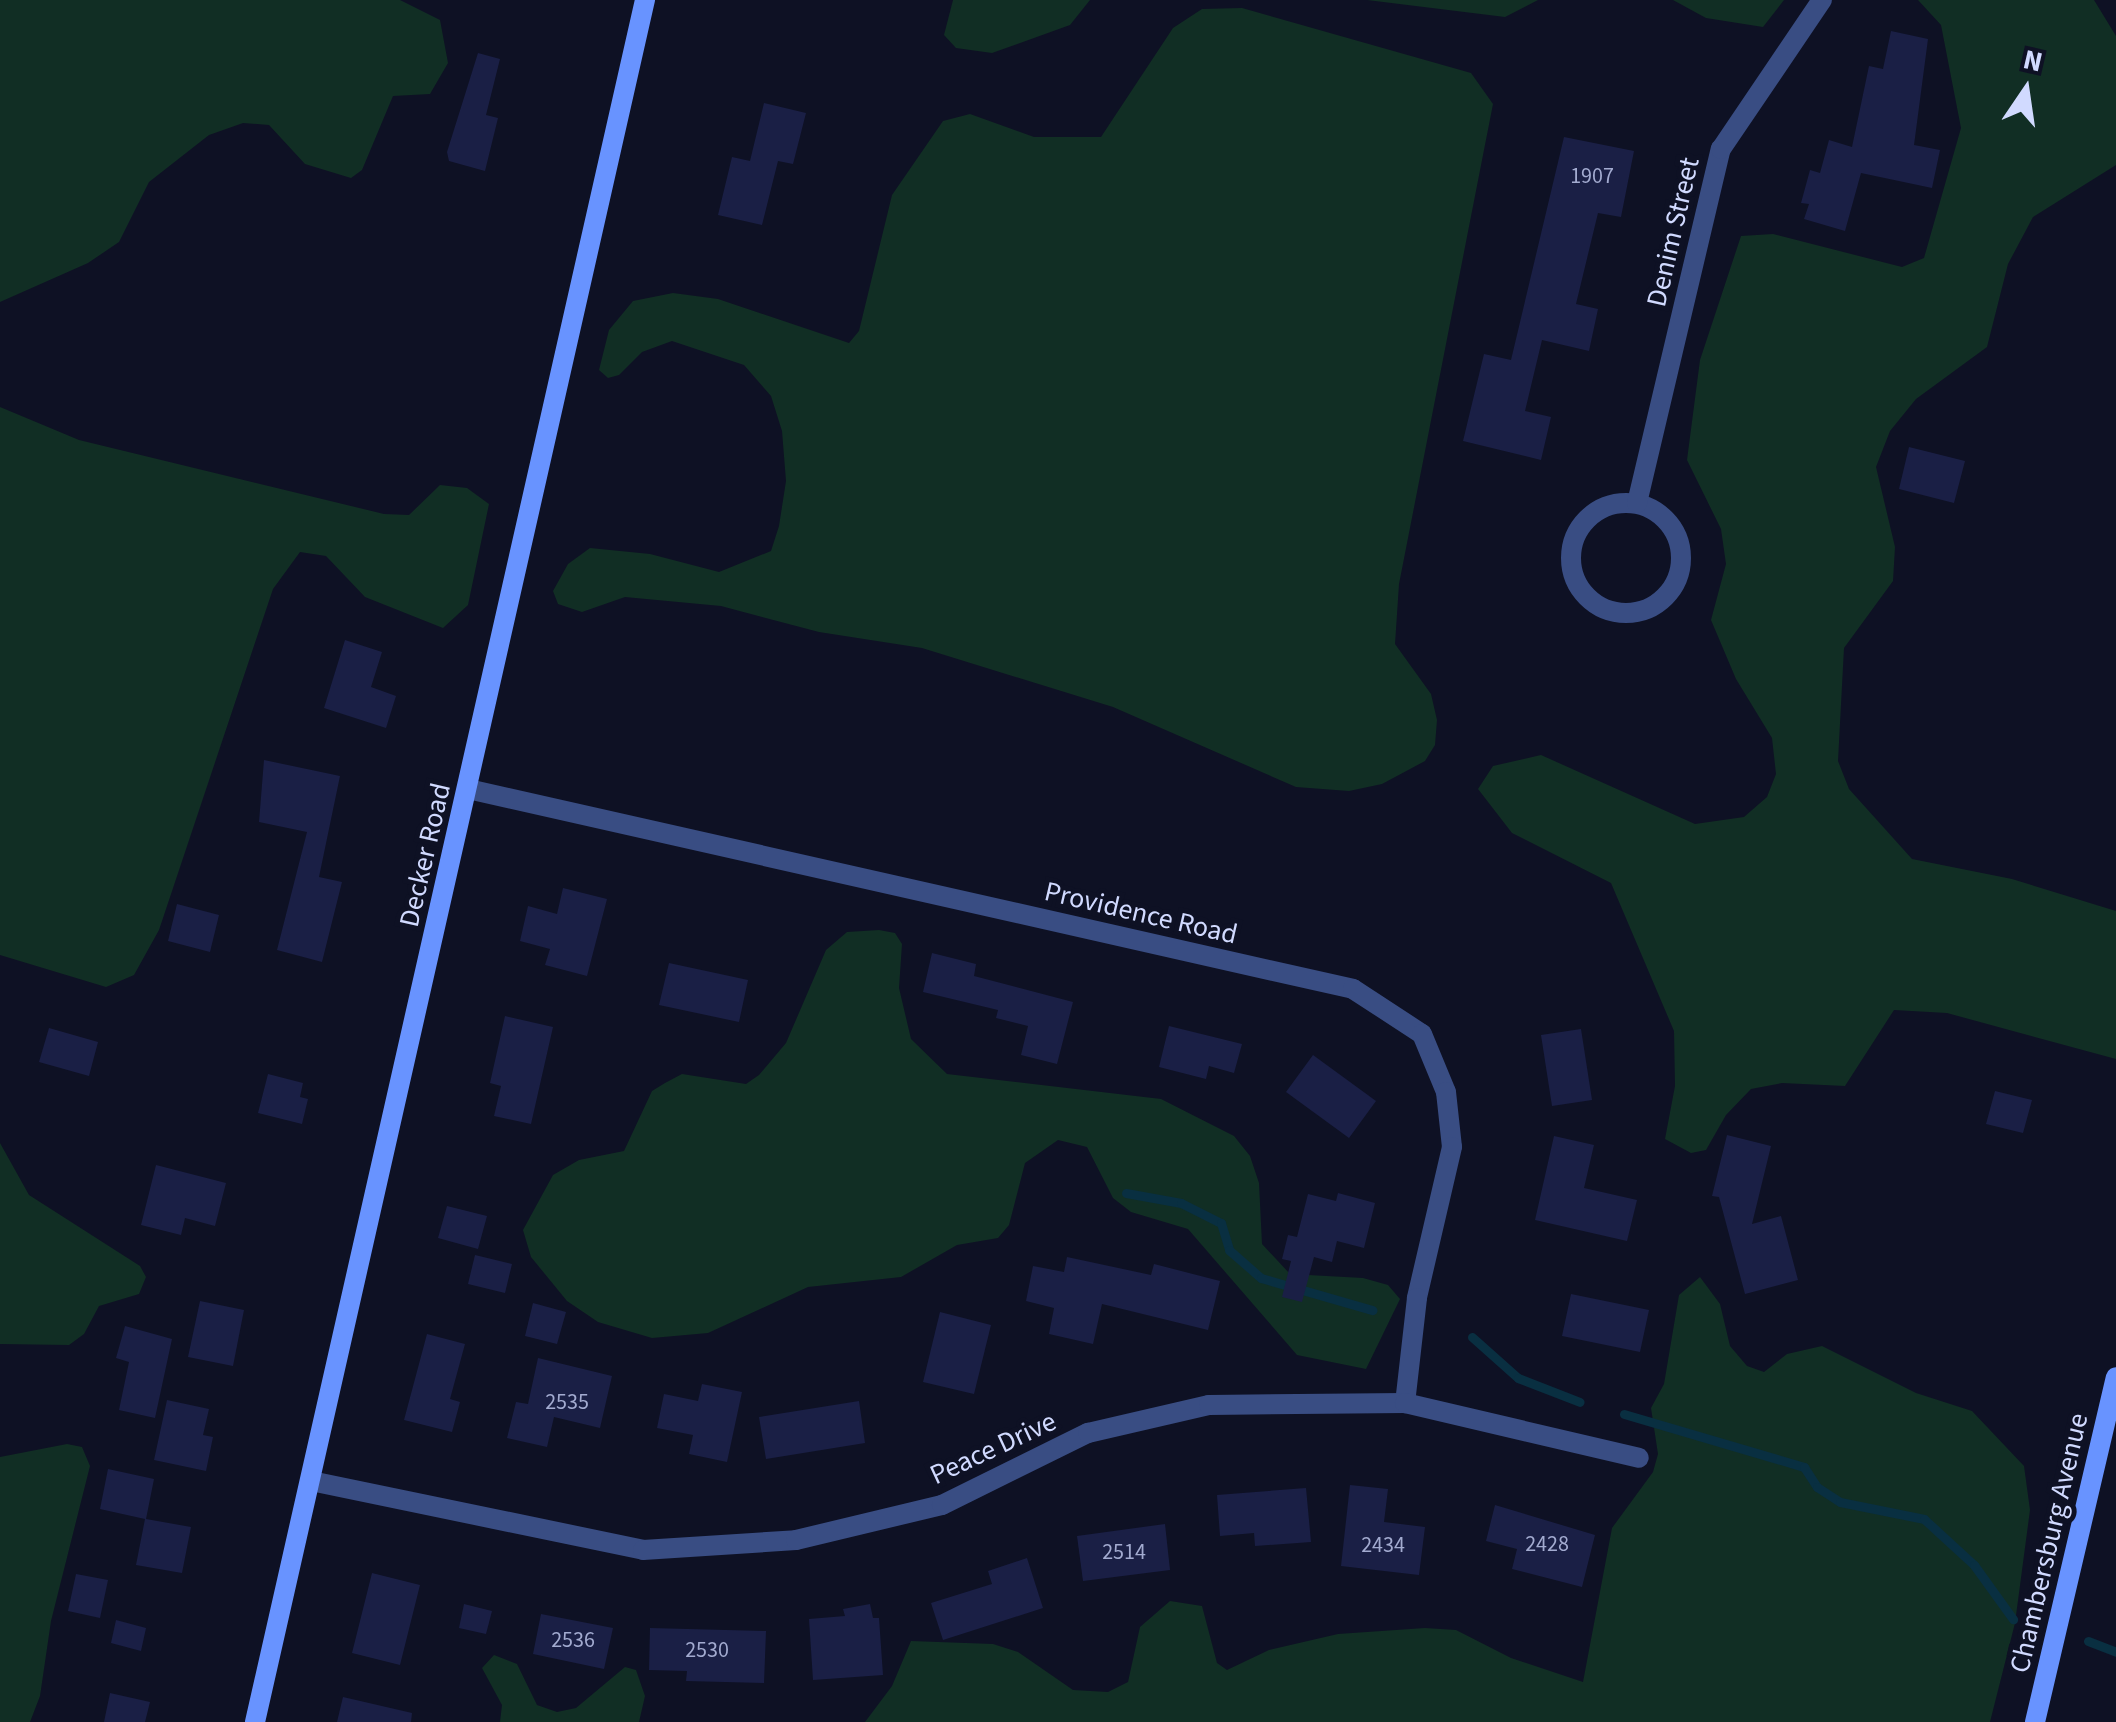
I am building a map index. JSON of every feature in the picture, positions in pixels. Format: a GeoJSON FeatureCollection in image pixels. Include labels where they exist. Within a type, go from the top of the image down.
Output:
{"type":"FeatureCollection","features":[{"type":"Feature","properties":{"kind":"street","name":"Decker Road"},"geometry":{"type":"LineString","coordinates":[[255,1722],[645,0]]}},
{"type":"Feature","properties":{"kind":"street","name":"Denim Street"},"geometry":{"type":"LineString","coordinates":[[1637,504],[1721,149],[1822,0]]}},
{"type":"Feature","properties":{"kind":"street"},"geometry":{"type":"LineString","coordinates":[[1637,504],[1654,510],[1678,536],[1680,572],[1662,602],[1629,614],[1610,612],[1581,591],[1572,574],[1575,536],[1600,509],[1637,504]]}},
{"type":"Feature","properties":{"kind":"street","name":"Providence Road"},"geometry":{"type":"LineString","coordinates":[[468,789],[1352,989],[1422,1034],[1446,1092],[1452,1147],[1417,1298],[1405,1403]]}},
{"type":"Feature","properties":{"kind":"street","name":"Chambersburg Avenue"},"geometry":{"type":"LineString","coordinates":[[2034,1722],[2116,1377]]}},
{"type":"Feature","properties":{"kind":"street","name":"Peace Drive"},"geometry":{"type":"LineString","coordinates":[[311,1481],[644,1550],[796,1540],[942,1506],[1088,1433],[1209,1404],[1405,1403],[1639,1458]]}},
{"type":"Feature","properties":{"kind":"green space"},"geometry":{"type":"Polygon","coordinates":[[[0,0],[400,0],[440,20],[448,63],[430,94],[393,96],[362,170],[351,178],[305,164],[269,125],[243,123],[209,135],[149,182],[119,242],[88,263],[0,302],[0,0]]]}},
{"type":"Feature","properties":{"kind":"green space"},"geometry":{"type":"Polygon","coordinates":[[[953,0],[1090,0],[1070,25],[992,53],[956,48],[944,35],[953,0]]]}},
{"type":"Feature","properties":{"kind":"green space"},"geometry":{"type":"Polygon","coordinates":[[[1367,0],[1538,0],[1505,17],[1367,0]]]}},
{"type":"Feature","properties":{"kind":"green space"},"geometry":{"type":"Polygon","coordinates":[[[1673,0],[1784,0],[1763,27],[1706,18],[1673,0]]]}},
{"type":"Feature","properties":{"kind":"green space"},"geometry":{"type":"Polygon","coordinates":[[[1918,0],[2094,0],[2116,36],[2116,165],[2033,217],[2008,264],[1987,347],[1916,399],[1890,431],[1876,467],[1895,547],[1893,581],[1844,648],[1838,761],[1849,789],[1912,859],[2012,879],[2116,911],[2116,1059],[1947,1013],[1894,1010],[1845,1086],[1782,1083],[1751,1089],[1726,1115],[1706,1150],[1691,1153],[1665,1139],[1675,1086],[1674,1031],[1611,883],[1512,833],[1478,789],[1493,766],[1541,755],[1695,824],[1744,817],[1767,797],[1776,774],[1772,738],[1736,679],[1711,620],[1726,564],[1721,529],[1687,460],[1700,360],[1741,236],[1773,234],[1902,267],[1924,258],[1961,128],[1941,25],[1918,0]]]}},
{"type":"Feature","properties":{"kind":"green space"},"geometry":{"type":"Polygon","coordinates":[[[1242,8],[1471,73],[1493,104],[1399,584],[1395,644],[1431,694],[1437,720],[1435,745],[1425,761],[1382,784],[1349,791],[1296,787],[1113,707],[922,648],[819,632],[721,606],[625,597],[582,612],[558,604],[553,591],[568,564],[590,548],[650,554],[719,572],[771,551],[779,526],[786,481],[782,431],[771,396],[744,365],[672,341],[642,352],[619,375],[608,378],[599,370],[609,330],[633,301],[673,293],[718,299],[849,343],[859,331],[892,195],[943,121],[970,114],[1034,137],[1101,137],[1173,28],[1202,9],[1242,8]]]}},
{"type":"Feature","properties":{"kind":"green space"},"geometry":{"type":"Polygon","coordinates":[[[0,407],[79,440],[384,514],[409,515],[440,485],[467,488],[489,504],[468,605],[443,628],[365,597],[326,556],[300,552],[273,589],[159,930],[134,975],[106,987],[0,955],[0,407]]]}},
{"type":"Feature","properties":{"kind":"green space"},"geometry":{"type":"Polygon","coordinates":[[[847,932],[895,933],[902,944],[899,988],[911,1039],[947,1074],[1161,1099],[1234,1136],[1250,1156],[1259,1183],[1262,1244],[1290,1274],[1363,1278],[1388,1285],[1400,1299],[1366,1369],[1297,1355],[1188,1229],[1131,1212],[1113,1198],[1087,1147],[1058,1140],[1025,1163],[1009,1225],[998,1238],[957,1245],[901,1277],[808,1287],[708,1333],[652,1338],[598,1322],[567,1301],[531,1257],[523,1230],[553,1175],[579,1160],[624,1151],[652,1091],[682,1074],[746,1084],[759,1075],[786,1043],[826,950],[847,932]]]}},
{"type":"Feature","properties":{"kind":"green space"},"geometry":{"type":"Polygon","coordinates":[[[0,1143],[29,1195],[140,1266],[146,1277],[139,1294],[99,1306],[84,1334],[69,1345],[0,1344],[0,1143]]]}},
{"type":"Feature","properties":{"kind":"green space"},"geometry":{"type":"Polygon","coordinates":[[[1700,1277],[1720,1304],[1730,1346],[1747,1366],[1764,1372],[1787,1354],[1822,1346],[1916,1393],[1972,1411],[2024,1466],[2030,1510],[2015,1623],[1990,1722],[865,1722],[892,1686],[911,1641],[993,1644],[1018,1652],[1073,1690],[1108,1692],[1128,1682],[1140,1627],[1170,1601],[1202,1606],[1217,1663],[1227,1670],[1269,1650],[1338,1634],[1425,1628],[1456,1630],[1511,1658],[1583,1682],[1612,1528],[1653,1472],[1658,1454],[1651,1408],[1664,1384],[1679,1295],[1700,1277]]]}},
{"type":"Feature","properties":{"kind":"green space"},"geometry":{"type":"Polygon","coordinates":[[[67,1444],[82,1447],[90,1466],[51,1621],[40,1696],[30,1722],[0,1722],[0,1457],[67,1444]]]}},
{"type":"Feature","properties":{"kind":"green space"},"geometry":{"type":"Polygon","coordinates":[[[494,1655],[517,1664],[537,1705],[557,1712],[576,1708],[625,1667],[636,1670],[645,1696],[639,1722],[500,1722],[502,1705],[482,1668],[494,1655]]]}},
{"type":"Feature","properties":{"kind":"building"},"geometry":{"type":"Polygon","coordinates":[[[1891,31],[1928,39],[1914,145],[1940,150],[1932,188],[1861,173],[1845,231],[1804,219],[1809,204],[1801,203],[1810,170],[1820,173],[1829,140],[1852,147],[1869,66],[1883,69],[1891,31]]]}},
{"type":"Feature","properties":{"kind":"building"},"geometry":{"type":"Polygon","coordinates":[[[478,53],[500,59],[486,115],[498,118],[485,171],[449,161],[447,152],[478,53]]]}},
{"type":"Feature","properties":{"kind":"building"},"geometry":{"type":"Polygon","coordinates":[[[764,103],[806,113],[793,164],[778,161],[762,225],[718,215],[732,157],[750,161],[764,103]]]}},
{"type":"Feature","properties":{"kind":"building"},"geometry":{"type":"Polygon","coordinates":[[[1564,137],[1634,151],[1621,217],[1598,213],[1576,304],[1598,309],[1589,351],[1542,340],[1525,411],[1551,417],[1541,460],[1463,441],[1484,354],[1511,360],[1564,137]]]}},
{"type":"Feature","properties":{"kind":"building"},"geometry":{"type":"Polygon","coordinates":[[[1909,447],[1965,461],[1954,503],[1899,489],[1909,447]]]}},
{"type":"Feature","properties":{"kind":"building"},"geometry":{"type":"Polygon","coordinates":[[[345,640],[382,652],[371,687],[396,696],[386,728],[324,708],[345,640]]]}},
{"type":"Feature","properties":{"kind":"building"},"geometry":{"type":"Polygon","coordinates":[[[264,760],[340,776],[319,877],[342,882],[322,962],[277,950],[307,832],[259,822],[264,760]]]}},
{"type":"Feature","properties":{"kind":"building"},"geometry":{"type":"Polygon","coordinates":[[[563,888],[607,899],[587,976],[545,965],[550,949],[520,941],[528,906],[557,914],[563,888]]]}},
{"type":"Feature","properties":{"kind":"building"},"geometry":{"type":"Polygon","coordinates":[[[177,904],[219,915],[210,952],[168,941],[177,904]]]}},
{"type":"Feature","properties":{"kind":"building"},"geometry":{"type":"Polygon","coordinates":[[[932,953],[976,964],[974,976],[1073,1002],[1057,1064],[1021,1055],[1028,1026],[996,1018],[998,1010],[923,992],[932,953]]]}},
{"type":"Feature","properties":{"kind":"building"},"geometry":{"type":"Polygon","coordinates":[[[669,963],[748,980],[739,1022],[659,1005],[669,963]]]}},
{"type":"Feature","properties":{"kind":"building"},"geometry":{"type":"Polygon","coordinates":[[[505,1016],[553,1027],[531,1124],[494,1116],[501,1086],[490,1083],[505,1016]]]}},
{"type":"Feature","properties":{"kind":"building"},"geometry":{"type":"Polygon","coordinates":[[[1169,1026],[1242,1044],[1234,1073],[1209,1066],[1206,1079],[1159,1067],[1169,1026]]]}},
{"type":"Feature","properties":{"kind":"building"},"geometry":{"type":"Polygon","coordinates":[[[49,1028],[98,1042],[89,1076],[39,1062],[49,1028]]]}},
{"type":"Feature","properties":{"kind":"building"},"geometry":{"type":"Polygon","coordinates":[[[1581,1029],[1592,1100],[1552,1106],[1541,1035],[1581,1029]]]}},
{"type":"Feature","properties":{"kind":"building"},"geometry":{"type":"Polygon","coordinates":[[[1313,1055],[1376,1101],[1349,1138],[1286,1092],[1313,1055]]]}},
{"type":"Feature","properties":{"kind":"building"},"geometry":{"type":"Polygon","coordinates":[[[268,1074],[303,1083],[300,1097],[308,1099],[302,1124],[258,1113],[268,1074]]]}},
{"type":"Feature","properties":{"kind":"building"},"geometry":{"type":"Polygon","coordinates":[[[1995,1091],[2032,1100],[2023,1133],[1986,1124],[1995,1091]]]}},
{"type":"Feature","properties":{"kind":"building"},"geometry":{"type":"Polygon","coordinates":[[[1727,1135],[1771,1146],[1752,1224],[1781,1216],[1798,1280],[1745,1294],[1719,1197],[1712,1196],[1727,1135]]]}},
{"type":"Feature","properties":{"kind":"building"},"geometry":{"type":"Polygon","coordinates":[[[1554,1136],[1594,1145],[1584,1188],[1637,1200],[1627,1241],[1535,1220],[1554,1136]]]}},
{"type":"Feature","properties":{"kind":"building"},"geometry":{"type":"Polygon","coordinates":[[[156,1165],[226,1183],[215,1226],[185,1218],[181,1235],[141,1225],[156,1165]]]}},
{"type":"Feature","properties":{"kind":"building"},"geometry":{"type":"Polygon","coordinates":[[[1338,1193],[1375,1203],[1364,1248],[1337,1241],[1332,1262],[1314,1257],[1302,1302],[1282,1297],[1291,1261],[1282,1259],[1288,1235],[1297,1237],[1308,1194],[1336,1201],[1338,1193]]]}},
{"type":"Feature","properties":{"kind":"building"},"geometry":{"type":"Polygon","coordinates":[[[447,1206],[487,1216],[478,1249],[438,1238],[447,1206]]]}},
{"type":"Feature","properties":{"kind":"building"},"geometry":{"type":"Polygon","coordinates":[[[475,1255],[512,1264],[505,1293],[468,1284],[475,1255]]]}},
{"type":"Feature","properties":{"kind":"building"},"geometry":{"type":"Polygon","coordinates":[[[1067,1257],[1151,1275],[1154,1264],[1220,1281],[1208,1330],[1102,1304],[1093,1344],[1049,1334],[1054,1308],[1026,1301],[1033,1266],[1064,1272],[1067,1257]]]}},
{"type":"Feature","properties":{"kind":"building"},"geometry":{"type":"Polygon","coordinates":[[[1571,1294],[1649,1310],[1640,1352],[1562,1336],[1571,1294]]]}},
{"type":"Feature","properties":{"kind":"building"},"geometry":{"type":"Polygon","coordinates":[[[200,1301],[244,1310],[233,1366],[188,1357],[200,1301]]]}},
{"type":"Feature","properties":{"kind":"building"},"geometry":{"type":"Polygon","coordinates":[[[533,1303],[566,1312],[557,1344],[525,1336],[533,1303]]]}},
{"type":"Feature","properties":{"kind":"building"},"geometry":{"type":"Polygon","coordinates":[[[940,1312],[991,1325],[974,1394],[923,1382],[940,1312]]]}},
{"type":"Feature","properties":{"kind":"building"},"geometry":{"type":"Polygon","coordinates":[[[125,1326],[172,1339],[155,1418],[119,1410],[129,1362],[116,1358],[125,1326]]]}},
{"type":"Feature","properties":{"kind":"building"},"geometry":{"type":"Polygon","coordinates":[[[427,1334],[465,1344],[450,1399],[460,1402],[452,1432],[404,1420],[427,1334]]]}},
{"type":"Feature","properties":{"kind":"building"},"geometry":{"type":"Polygon","coordinates":[[[538,1358],[612,1376],[600,1428],[554,1417],[547,1447],[507,1438],[516,1402],[528,1404],[538,1358]]]}},
{"type":"Feature","properties":{"kind":"building"},"geometry":{"type":"Polygon","coordinates":[[[702,1384],[742,1392],[727,1462],[689,1454],[693,1435],[657,1428],[664,1394],[698,1401],[702,1384]]]}},
{"type":"Feature","properties":{"kind":"building"},"geometry":{"type":"Polygon","coordinates":[[[167,1400],[209,1409],[203,1435],[213,1437],[206,1471],[154,1460],[167,1400]]]}},
{"type":"Feature","properties":{"kind":"building"},"geometry":{"type":"Polygon","coordinates":[[[859,1401],[865,1443],[766,1459],[759,1417],[859,1401]]]}},
{"type":"Feature","properties":{"kind":"building"},"geometry":{"type":"Polygon","coordinates":[[[108,1469],[154,1479],[146,1519],[191,1527],[182,1573],[136,1565],[145,1519],[100,1509],[108,1469]]]}},
{"type":"Feature","properties":{"kind":"building"},"geometry":{"type":"Polygon","coordinates":[[[1350,1485],[1388,1489],[1384,1522],[1425,1527],[1419,1575],[1341,1566],[1350,1485]]]}},
{"type":"Feature","properties":{"kind":"building"},"geometry":{"type":"Polygon","coordinates":[[[1306,1488],[1311,1542],[1255,1546],[1254,1533],[1220,1536],[1217,1495],[1306,1488]]]}},
{"type":"Feature","properties":{"kind":"building"},"geometry":{"type":"Polygon","coordinates":[[[1495,1505],[1595,1535],[1582,1587],[1512,1569],[1517,1549],[1486,1541],[1495,1505]]]}},
{"type":"Feature","properties":{"kind":"building"},"geometry":{"type":"Polygon","coordinates":[[[1165,1524],[1170,1570],[1083,1581],[1077,1536],[1165,1524]]]}},
{"type":"Feature","properties":{"kind":"building"},"geometry":{"type":"Polygon","coordinates":[[[1027,1558],[1043,1608],[943,1640],[931,1603],[992,1584],[988,1571],[1027,1558]]]}},
{"type":"Feature","properties":{"kind":"building"},"geometry":{"type":"Polygon","coordinates":[[[372,1573],[420,1585],[400,1665],[352,1653],[372,1573]]]}},
{"type":"Feature","properties":{"kind":"building"},"geometry":{"type":"Polygon","coordinates":[[[76,1574],[108,1580],[100,1618],[68,1611],[76,1574]]]}},
{"type":"Feature","properties":{"kind":"building"},"geometry":{"type":"Polygon","coordinates":[[[464,1604],[492,1611],[486,1634],[459,1628],[464,1604]]]}},
{"type":"Feature","properties":{"kind":"building"},"geometry":{"type":"Polygon","coordinates":[[[870,1604],[873,1618],[879,1618],[883,1675],[813,1680],[809,1619],[845,1616],[843,1609],[870,1604]]]}},
{"type":"Feature","properties":{"kind":"building"},"geometry":{"type":"Polygon","coordinates":[[[541,1614],[613,1628],[604,1669],[533,1654],[541,1614]]]}},
{"type":"Feature","properties":{"kind":"building"},"geometry":{"type":"Polygon","coordinates":[[[116,1620],[146,1628],[141,1651],[111,1643],[116,1620]]]}},
{"type":"Feature","properties":{"kind":"building"},"geometry":{"type":"Polygon","coordinates":[[[650,1628],[766,1631],[764,1683],[686,1681],[687,1671],[649,1670],[650,1628]]]}},
{"type":"Feature","properties":{"kind":"building"},"geometry":{"type":"Polygon","coordinates":[[[110,1693],[150,1702],[145,1722],[104,1722],[110,1693]]]}},
{"type":"Feature","properties":{"kind":"building"},"geometry":{"type":"Polygon","coordinates":[[[343,1697],[412,1713],[411,1722],[337,1722],[343,1697]]]}},
{"type":"Feature","properties":{"kind":"waterway"},"geometry":{"type":"LineString","coordinates":[[1126,1193],[1181,1203],[1221,1223],[1229,1250],[1261,1278],[1372,1310]]}},
{"type":"Feature","properties":{"kind":"waterway"},"geometry":{"type":"LineString","coordinates":[[1472,1337],[1518,1378],[1580,1402]]}},
{"type":"Feature","properties":{"kind":"waterway"},"geometry":{"type":"LineString","coordinates":[[1624,1414],[1804,1467],[1817,1487],[1840,1502],[1924,1519],[1974,1565],[2013,1619]]}},
{"type":"Feature","properties":{"kind":"waterway"},"geometry":{"type":"LineString","coordinates":[[2088,1641],[2116,1652]]}}]}
